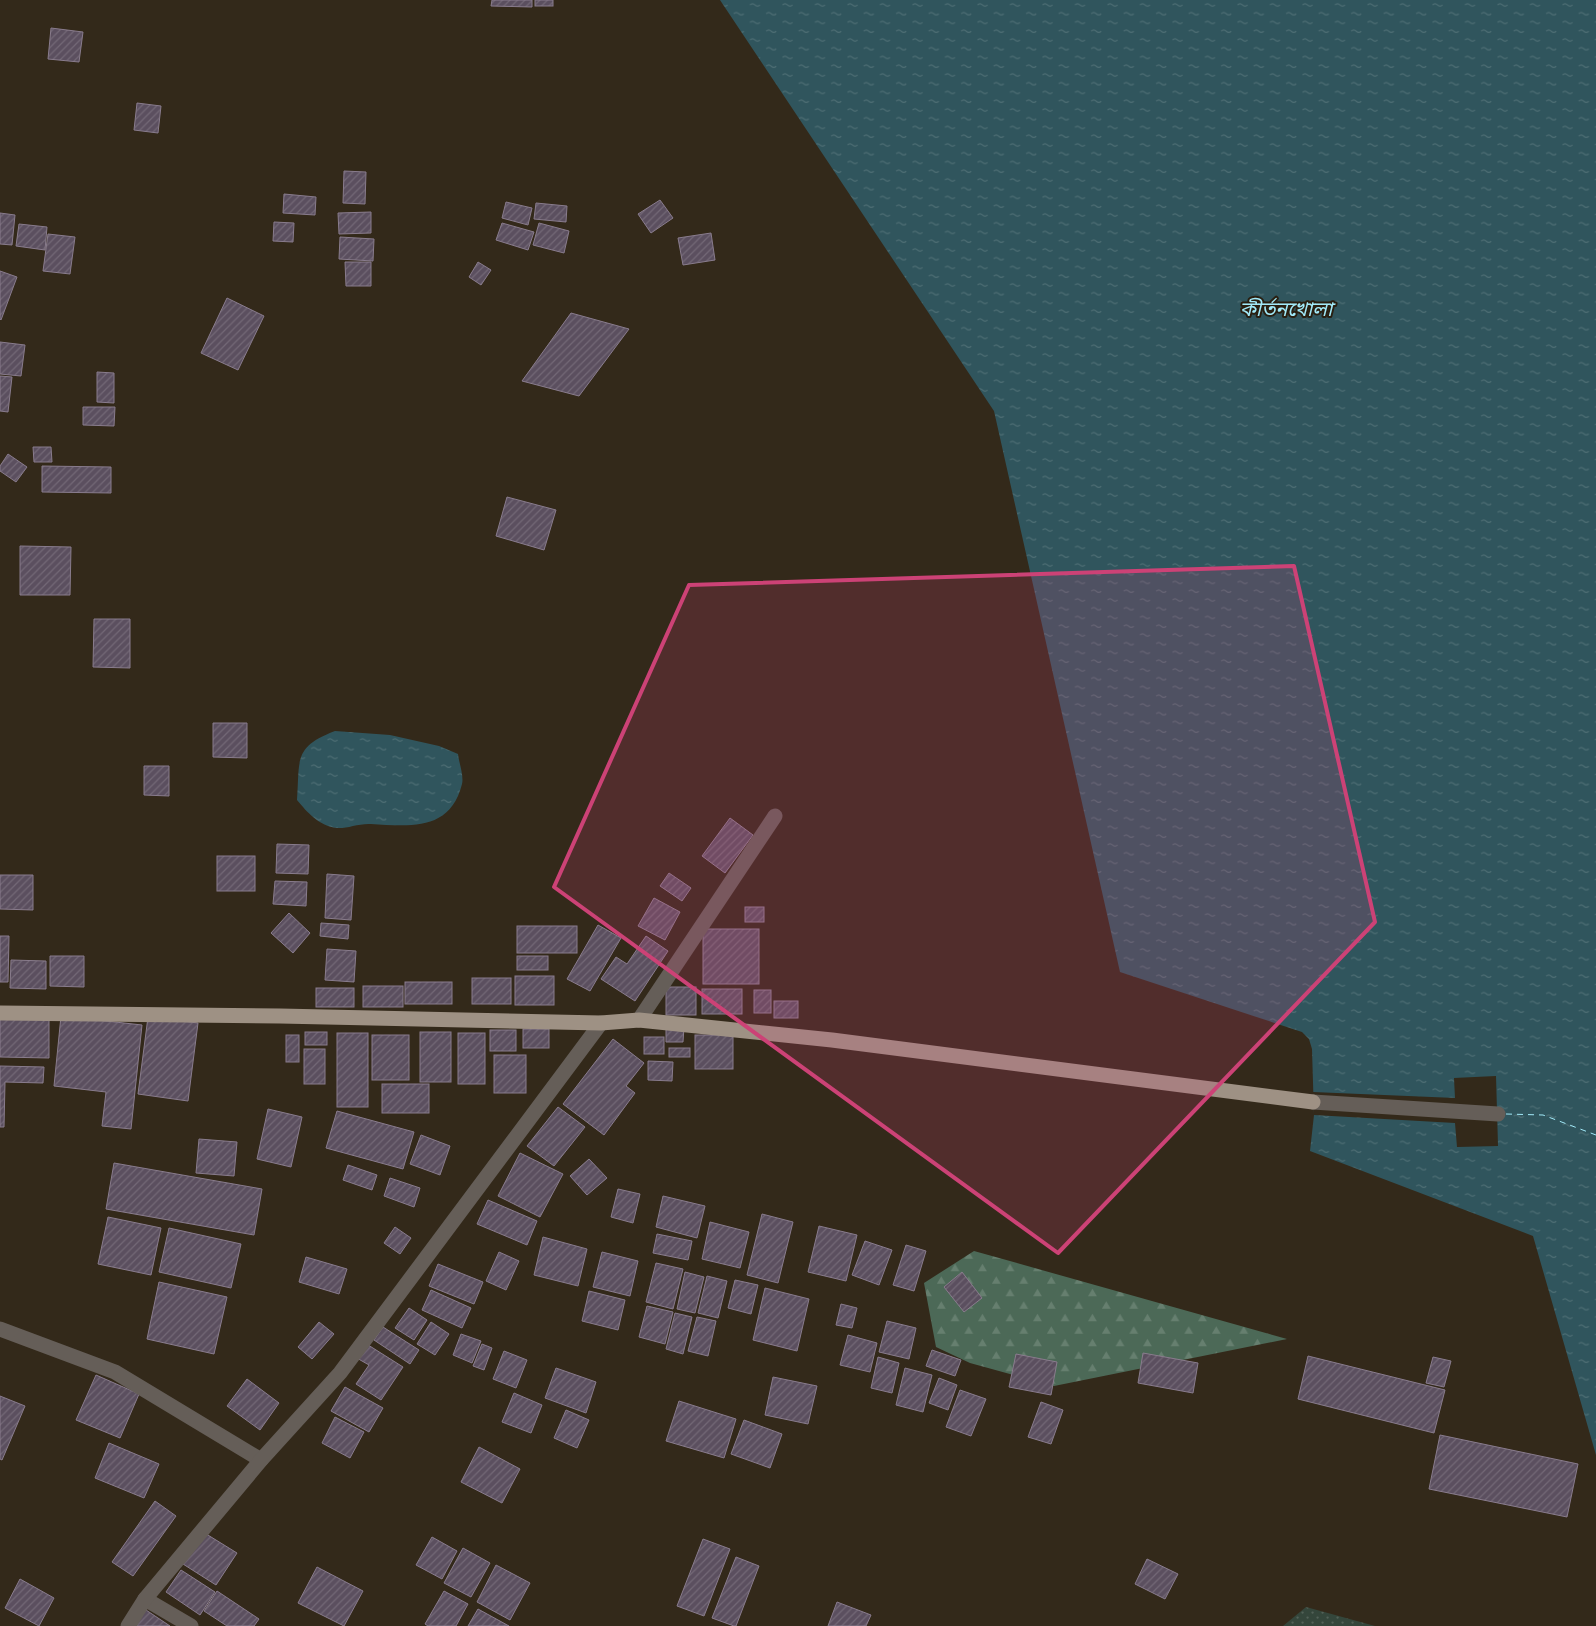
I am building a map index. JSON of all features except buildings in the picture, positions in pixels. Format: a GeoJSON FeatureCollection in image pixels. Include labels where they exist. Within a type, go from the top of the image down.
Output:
{"type":"FeatureCollection","features":[{"type":"Feature","properties":{"kind":"main road"},"geometry":{"type":"LineString","coordinates":[[0,1013],[290,1016],[601,1023],[639,1020],[832,1040],[1313,1102]]}},
{"type":"Feature","properties":{"kind":"street"},"geometry":{"type":"LineString","coordinates":[[639,1020],[775,816]]}},
{"type":"Feature","properties":{"kind":"street"},"geometry":{"type":"LineString","coordinates":[[128,1626],[145,1599],[261,1460],[340,1373],[601,1023]]}},
{"type":"Feature","properties":{"kind":"street"},"geometry":{"type":"LineString","coordinates":[[1313,1102],[1498,1114]]}},
{"type":"Feature","properties":{"kind":"street"},"geometry":{"type":"LineString","coordinates":[[0,1329],[115,1372],[261,1460]]}},
{"type":"Feature","properties":{"kind":"street"},"geometry":{"type":"LineString","coordinates":[[145,1599],[191,1626]]}},
{"type":"Feature","properties":{"kind":"highlighted area"},"geometry":{"type":"Polygon","coordinates":[[[1294,566],[1375,922],[1058,1253],[554,887],[689,585],[1294,566]]]}},
{"type":"Feature","properties":{"kind":"green space"},"geometry":{"type":"Polygon","coordinates":[[[974,1251],[1287,1339],[1054,1386],[970,1363],[936,1347],[924,1283],[974,1251]]]}},
{"type":"Feature","properties":{"kind":"green space"},"geometry":{"type":"Polygon","coordinates":[[[1306,1607],[1375,1626],[1283,1626],[1306,1607]]]}},
{"type":"Feature","properties":{"kind":"water","name":"কীর্তনখোলা"},"geometry":{"type":"Polygon","coordinates":[[[720,0],[1596,0],[1596,1455],[1533,1236],[1310,1151],[1314,1115],[1312,1049],[1309,1039],[1302,1032],[1120,972],[994,411],[720,0]]]}},
{"type":"Feature","properties":{"kind":"water"},"geometry":{"type":"Polygon","coordinates":[[[335,731],[390,735],[439,746],[458,754],[462,784],[456,800],[448,811],[438,818],[426,823],[413,825],[366,824],[337,828],[319,821],[309,814],[297,800],[299,765],[305,749],[321,737],[335,731]]]}},
{"type":"Feature","properties":{"kind":"pier"},"geometry":{"type":"Polygon","coordinates":[[[1496,1076],[1498,1146],[1457,1147],[1455,1123],[1314,1115],[1313,1092],[1455,1098],[1454,1078],[1496,1076]]]}},
{"type":"Feature","properties":{"kind":"ferry route"},"geometry":{"type":"LineString","coordinates":[[1506,1114],[1543,1115],[1596,1135]]}}]}
